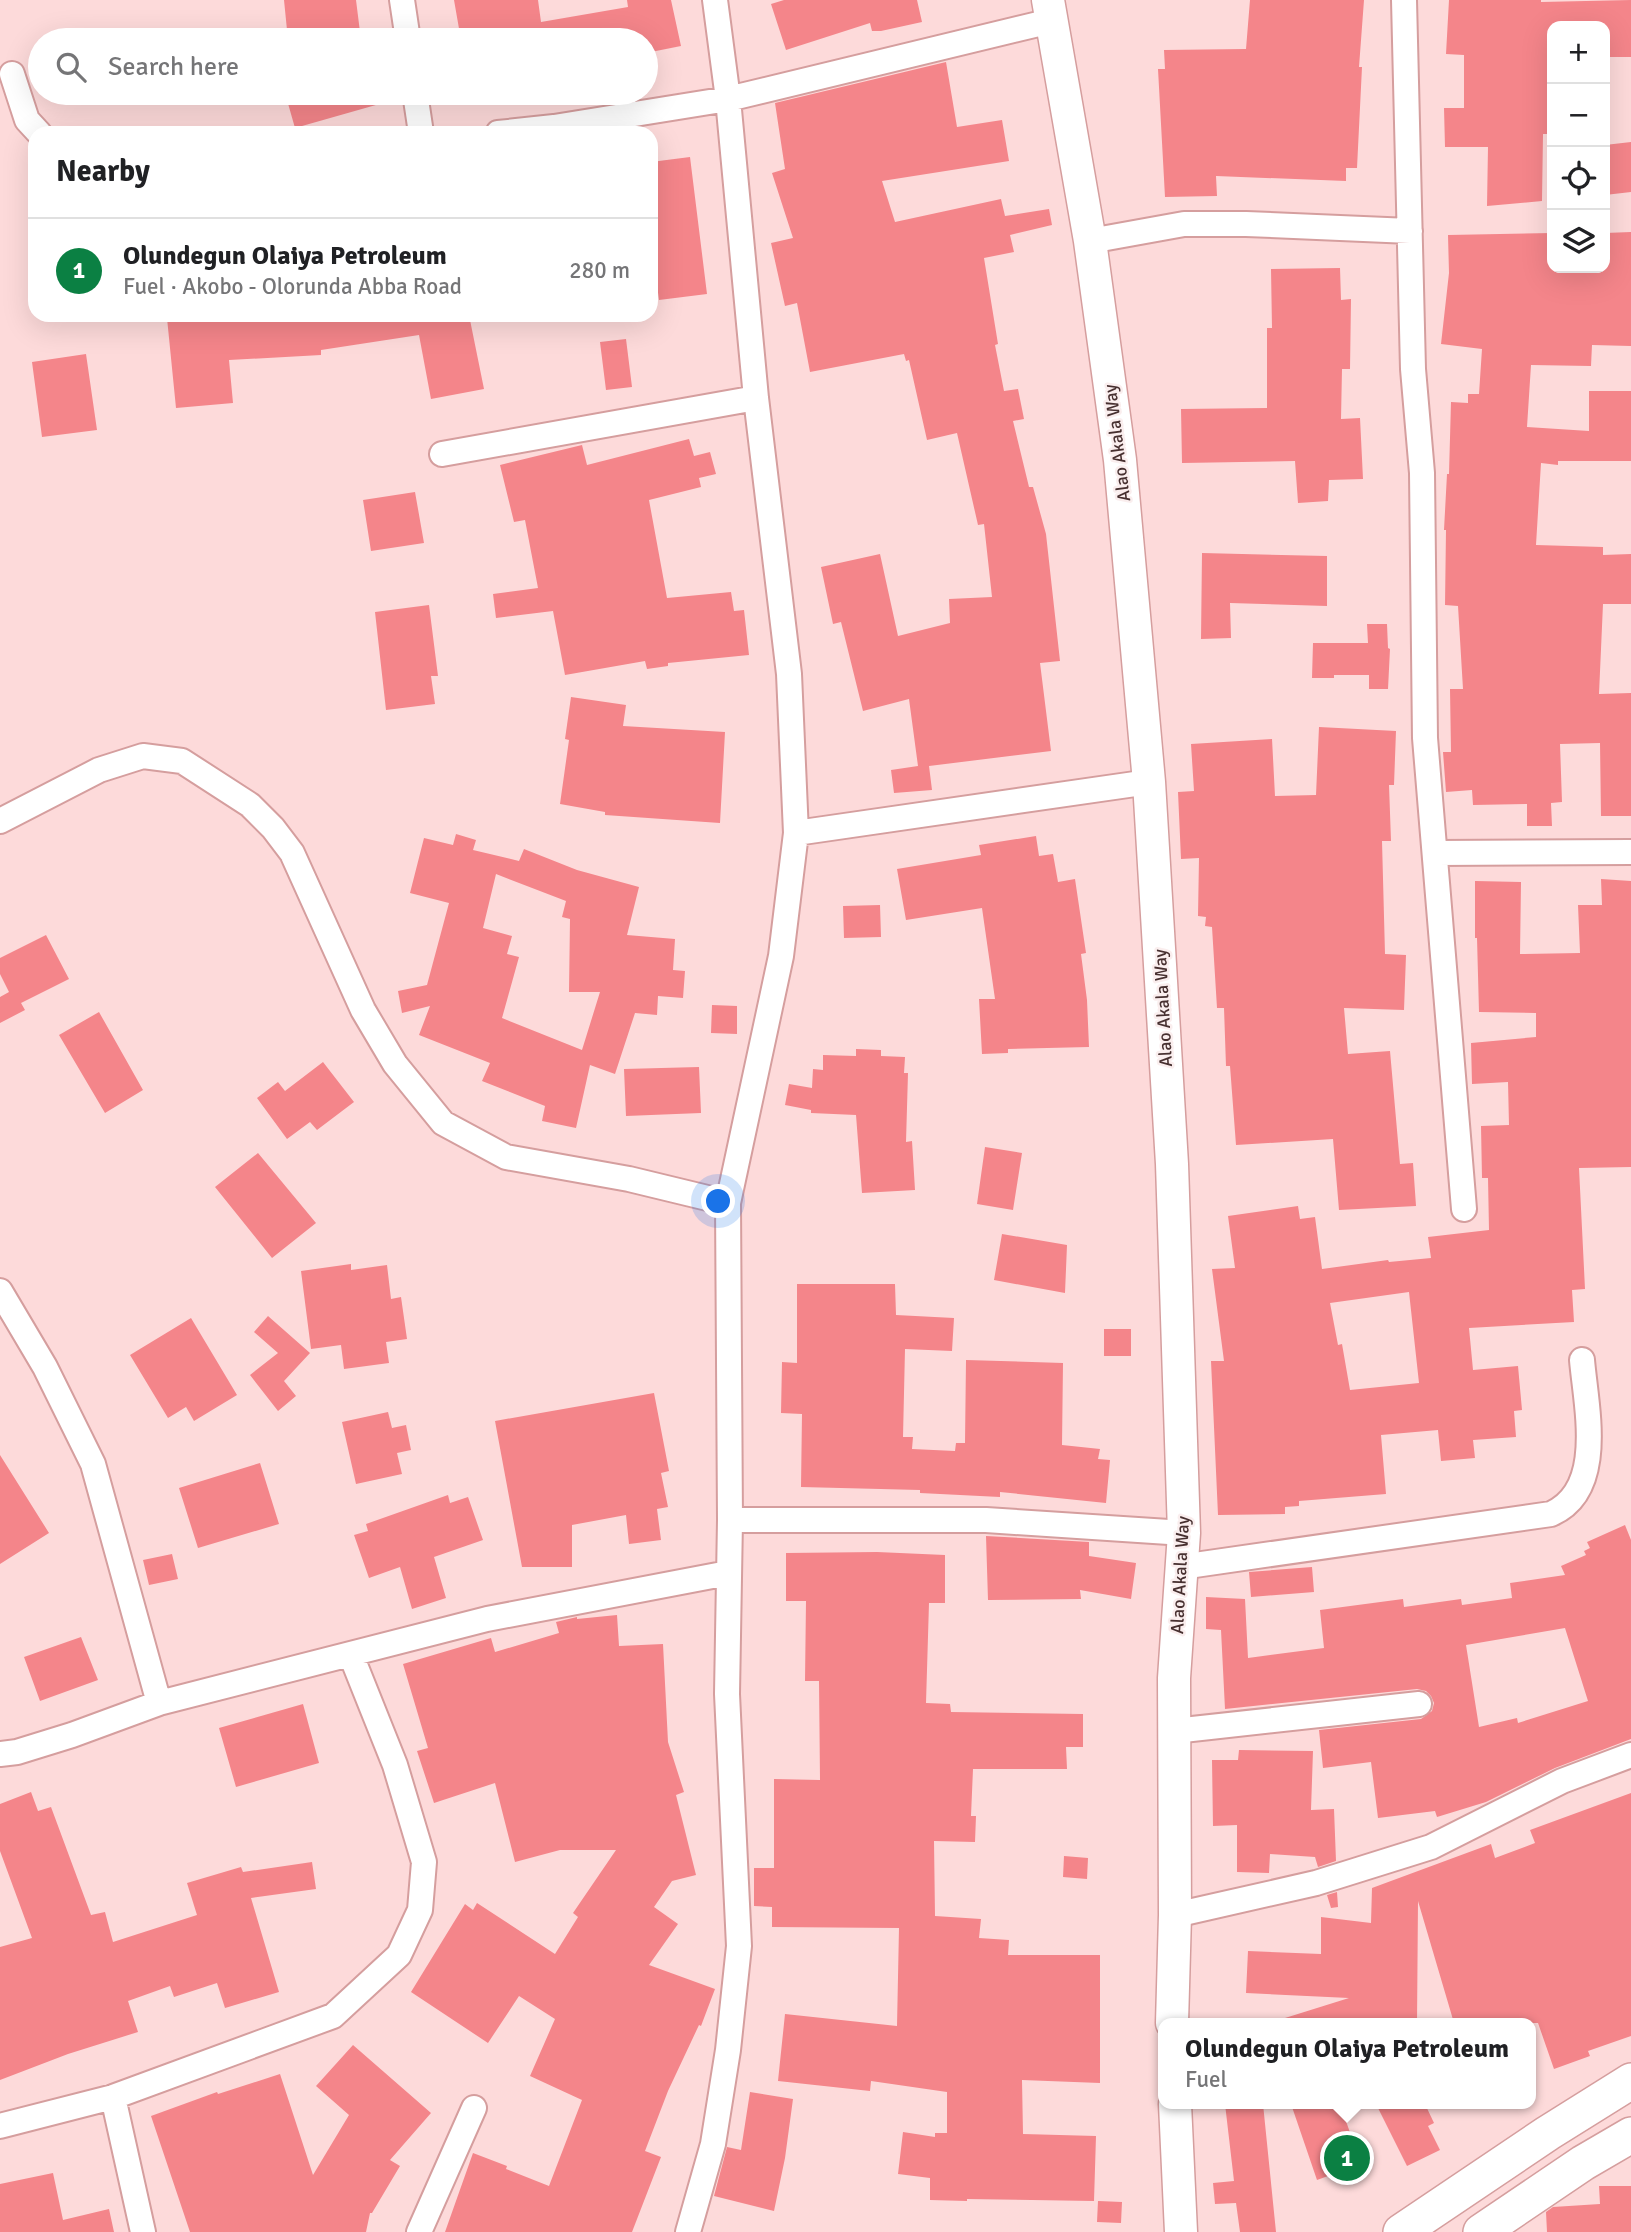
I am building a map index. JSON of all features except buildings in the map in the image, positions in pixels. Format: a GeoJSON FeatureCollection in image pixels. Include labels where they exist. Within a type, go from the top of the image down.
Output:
{"type":"FeatureCollection","features":[{"type":"Feature","properties":{"kind":"main road"},"geometry":{"type":"LineString","coordinates":[[1401,2232],[1631,2081]]}},
{"type":"Feature","properties":{"kind":"main road"},"geometry":{"type":"LineString","coordinates":[[1481,2232],[1583,2163],[1631,2135]]}},
{"type":"Feature","properties":{"kind":"street"},"geometry":{"type":"LineString","coordinates":[[402,0],[406,28]]}},
{"type":"Feature","properties":{"kind":"street"},"geometry":{"type":"LineString","coordinates":[[688,2232],[713,2144],[729,2050],[739,1946],[727,1694],[730,1520],[728,1203],[781,956],[796,833],[789,674],[756,398],[728,99],[715,0]]}},
{"type":"Feature","properties":{"kind":"street"},"geometry":{"type":"LineString","coordinates":[[1404,0],[1413,369],[1422,473],[1425,738],[1464,1209]]}},
{"type":"Feature","properties":{"kind":"street"},"geometry":{"type":"LineString","coordinates":[[560,126],[728,99],[1050,10]]}},
{"type":"Feature","properties":{"kind":"street","name":"Alao Akala Way"},"geometry":{"type":"LineString","coordinates":[[1050,10],[1090,241],[1121,460],[1149,782],[1172,1164],[1184,1533],[1174,1678],[1175,1915],[1172,2018]]}},
{"type":"Feature","properties":{"kind":"street"},"geometry":{"type":"LineString","coordinates":[[12,74],[27,120],[33,126]]}},
{"type":"Feature","properties":{"kind":"street"},"geometry":{"type":"LineString","coordinates":[[417,105],[420,126]]}},
{"type":"Feature","properties":{"kind":"street"},"geometry":{"type":"LineString","coordinates":[[1090,241],[1184,225],[1246,224],[1410,230]]}},
{"type":"Feature","properties":{"kind":"street"},"geometry":{"type":"LineString","coordinates":[[442,454],[756,398]]}},
{"type":"Feature","properties":{"kind":"street"},"geometry":{"type":"LineString","coordinates":[[0,821],[99,770],[143,756],[182,761],[250,805],[273,828],[292,853],[363,1010],[395,1065],[443,1123],[506,1157],[629,1179],[728,1203]]}},
{"type":"Feature","properties":{"kind":"street"},"geometry":{"type":"LineString","coordinates":[[796,833],[1149,782]]}},
{"type":"Feature","properties":{"kind":"street"},"geometry":{"type":"LineString","coordinates":[[1436,853],[1631,852]]}},
{"type":"Feature","properties":{"kind":"street"},"geometry":{"type":"LineString","coordinates":[[0,1291],[45,1367],[93,1464],[159,1703]]}},
{"type":"Feature","properties":{"kind":"street"},"geometry":{"type":"LineString","coordinates":[[1181,1567],[1551,1514],[1564,1508],[1582,1480],[1590,1448],[1581,1360]]}},
{"type":"Feature","properties":{"kind":"street"},"geometry":{"type":"LineString","coordinates":[[730,1520],[986,1520],[1184,1533]]}},
{"type":"Feature","properties":{"kind":"street"},"geometry":{"type":"LineString","coordinates":[[0,1754],[17,1752],[61,1739],[159,1703],[487,1619],[728,1573]]}},
{"type":"Feature","properties":{"kind":"street"},"geometry":{"type":"LineString","coordinates":[[0,2126],[113,2097],[333,2016],[399,1955],[420,1910],[424,1862],[395,1765],[351,1655]]}},
{"type":"Feature","properties":{"kind":"street"},"geometry":{"type":"LineString","coordinates":[[1174,1731],[1419,1704]]}},
{"type":"Feature","properties":{"kind":"street"},"geometry":{"type":"LineString","coordinates":[[1175,1915],[1317,1883],[1431,1847],[1562,1781],[1631,1755]]}},
{"type":"Feature","properties":{"kind":"street"},"geometry":{"type":"LineString","coordinates":[[113,2097],[143,2232]]}},
{"type":"Feature","properties":{"kind":"street"},"geometry":{"type":"LineString","coordinates":[[419,2232],[474,2108]]}},
{"type":"Feature","properties":{"kind":"street"},"geometry":{"type":"LineString","coordinates":[[1175,2109],[1181,2232]]}},
{"type":"Feature","properties":{"kind":"place","name":"Olundegun Olaiya Petroleum"},"geometry":{"type":"Point","coordinates":[1347,2158]}}]}
